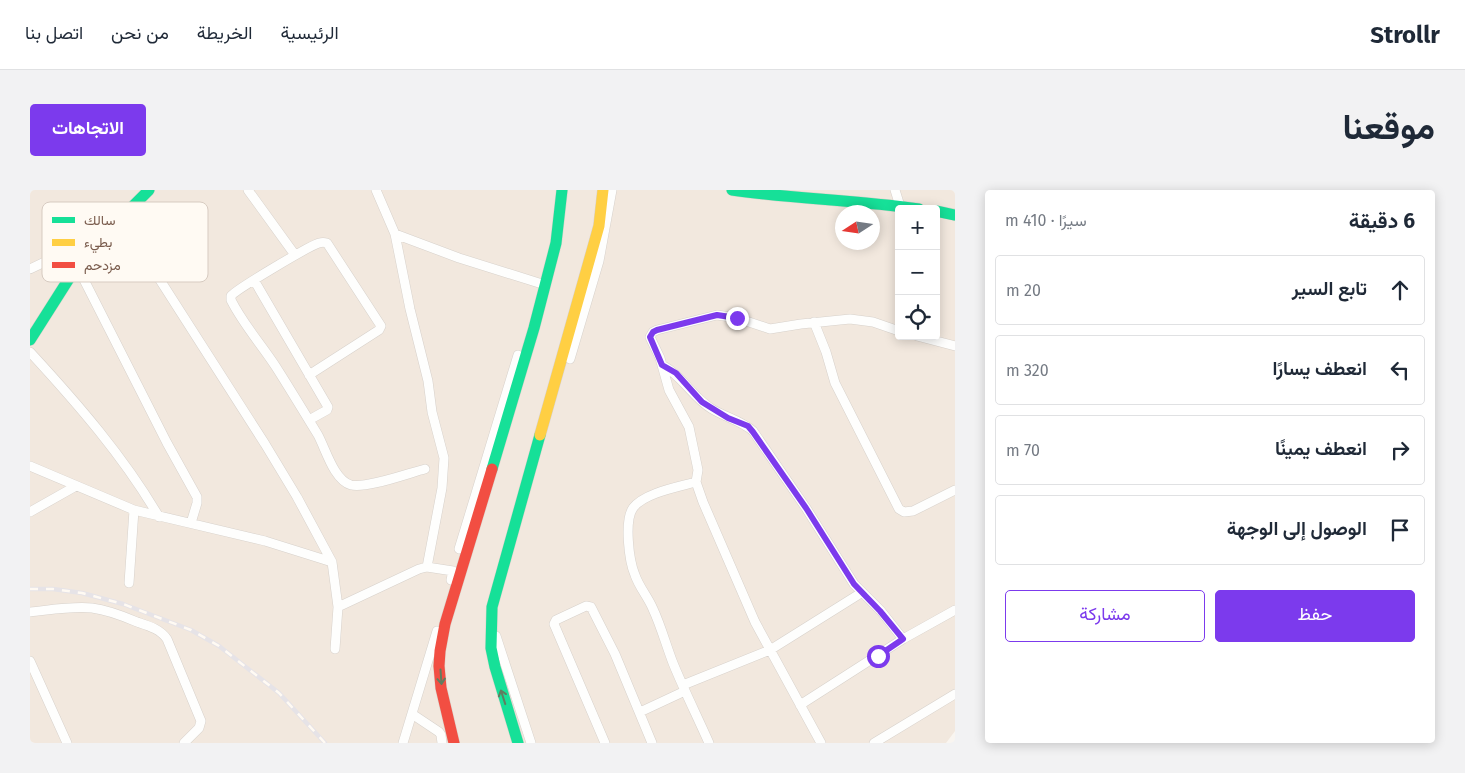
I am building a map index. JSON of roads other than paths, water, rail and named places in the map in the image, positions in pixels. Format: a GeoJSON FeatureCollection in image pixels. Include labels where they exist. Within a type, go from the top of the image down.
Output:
{"type":"FeatureCollection","features":[{"type":"Feature","properties":{"kind":"main road"},"geometry":{"type":"LineString","coordinates":[[137,202],[149,190]]}},
{"type":"Feature","properties":{"kind":"main road"},"geometry":{"type":"LineString","coordinates":[[454,743],[445,712],[440,679],[440,655],[445,624],[534,328],[556,243],[562,190]]}},
{"type":"Feature","properties":{"kind":"main road"},"geometry":{"type":"LineString","coordinates":[[518,743],[491,648],[492,607],[600,226],[603,190]]}},
{"type":"Feature","properties":{"kind":"main road"},"geometry":{"type":"LineString","coordinates":[[734,190],[775,196],[831,195],[895,205]]}},
{"type":"Feature","properties":{"kind":"main road"},"geometry":{"type":"LineString","coordinates":[[940,212],[955,214]]}},
{"type":"Feature","properties":{"kind":"main road"},"geometry":{"type":"LineString","coordinates":[[30,340],[67,282]]}},
{"type":"Feature","properties":{"kind":"street"},"geometry":{"type":"LineString","coordinates":[[248,190],[295,255]]}},
{"type":"Feature","properties":{"kind":"street"},"geometry":{"type":"LineString","coordinates":[[376,190],[395,234],[410,309],[428,380],[432,412],[444,458],[442,488],[427,567]]}},
{"type":"Feature","properties":{"kind":"street"},"geometry":{"type":"LineString","coordinates":[[403,743],[539,283],[552,236],[557,190]]}},
{"type":"Feature","properties":{"kind":"street"},"geometry":{"type":"LineString","coordinates":[[531,743],[498,644],[496,634],[497,620],[550,423],[599,261],[612,190]]}},
{"type":"Feature","properties":{"kind":"street"},"geometry":{"type":"LineString","coordinates":[[895,190],[900,205]]}},
{"type":"Feature","properties":{"kind":"street"},"geometry":{"type":"LineString","coordinates":[[395,234],[460,258],[539,283]]}},
{"type":"Feature","properties":{"kind":"street"},"geometry":{"type":"LineString","coordinates":[[309,375],[379,330],[381,326],[327,243],[321,242],[295,255],[232,294],[231,300],[275,365],[321,441],[331,464],[345,483],[353,486],[366,485],[425,469]]}},
{"type":"Feature","properties":{"kind":"street"},"geometry":{"type":"LineString","coordinates":[[30,269],[42,263]]}},
{"type":"Feature","properties":{"kind":"street"},"geometry":{"type":"LineString","coordinates":[[254,280],[328,409],[309,420]]}},
{"type":"Feature","properties":{"kind":"street"},"geometry":{"type":"LineString","coordinates":[[85,282],[167,444],[197,497],[192,524]]}},
{"type":"Feature","properties":{"kind":"street"},"geometry":{"type":"LineString","coordinates":[[161,282],[270,451],[302,504],[332,562],[338,607],[335,649]]}},
{"type":"Feature","properties":{"kind":"street"},"geometry":{"type":"LineString","coordinates":[[821,743],[755,622],[696,482],[698,470],[689,427],[669,390],[650,334],[676,324],[717,315],[737,318],[770,329],[814,322],[860,320],[895,330]]}},
{"type":"Feature","properties":{"kind":"street"},"geometry":{"type":"LineString","coordinates":[[814,322],[824,345],[835,384],[899,510],[904,512],[913,511],[955,490]]}},
{"type":"Feature","properties":{"kind":"street"},"geometry":{"type":"LineString","coordinates":[[932,340],[955,346]]}},
{"type":"Feature","properties":{"kind":"street"},"geometry":{"type":"LineString","coordinates":[[30,352],[132,473],[159,517]]}},
{"type":"Feature","properties":{"kind":"street"},"geometry":{"type":"LineString","coordinates":[[662,365],[676,373],[707,406],[728,418],[748,426],[806,508],[848,575],[903,639]]}},
{"type":"Feature","properties":{"kind":"street"},"geometry":{"type":"LineString","coordinates":[[30,466],[134,510],[271,542],[332,562]]}},
{"type":"Feature","properties":{"kind":"street"},"geometry":{"type":"LineString","coordinates":[[696,482],[648,497],[634,507],[629,521],[630,546],[635,576],[653,609],[684,688],[709,743]]}},
{"type":"Feature","properties":{"kind":"street"},"geometry":{"type":"LineString","coordinates":[[30,512],[76,486]]}},
{"type":"Feature","properties":{"kind":"street"},"geometry":{"type":"LineString","coordinates":[[129,583],[134,510]]}},
{"type":"Feature","properties":{"kind":"street"},"geometry":{"type":"LineString","coordinates":[[338,607],[419,569],[427,567],[453,571]]}},
{"type":"Feature","properties":{"kind":"street"},"geometry":{"type":"LineString","coordinates":[[640,712],[684,688],[770,650],[861,592]]}},
{"type":"Feature","properties":{"kind":"street"},"geometry":{"type":"LineString","coordinates":[[605,743],[554,626],[556,620],[586,606],[591,607],[615,654],[652,743]]}},
{"type":"Feature","properties":{"kind":"street"},"geometry":{"type":"LineString","coordinates":[[30,612],[92,608],[121,615],[163,634],[167,639],[201,721],[200,728],[184,743]]}},
{"type":"Feature","properties":{"kind":"street"},"geometry":{"type":"LineString","coordinates":[[800,705],[903,639],[955,610]]}},
{"type":"Feature","properties":{"kind":"street"},"geometry":{"type":"LineString","coordinates":[[30,661],[67,743]]}},
{"type":"Feature","properties":{"kind":"street"},"geometry":{"type":"LineString","coordinates":[[874,743],[955,694]]}},
{"type":"Feature","properties":{"kind":"street"},"geometry":{"type":"LineString","coordinates":[[412,714],[439,732],[442,743]]}},
{"type":"Feature","properties":{"kind":"railway"},"geometry":{"type":"LineString","coordinates":[[30,589],[53,589],[82,593],[123,604],[191,630],[219,646],[279,693],[325,743]]}}]}
